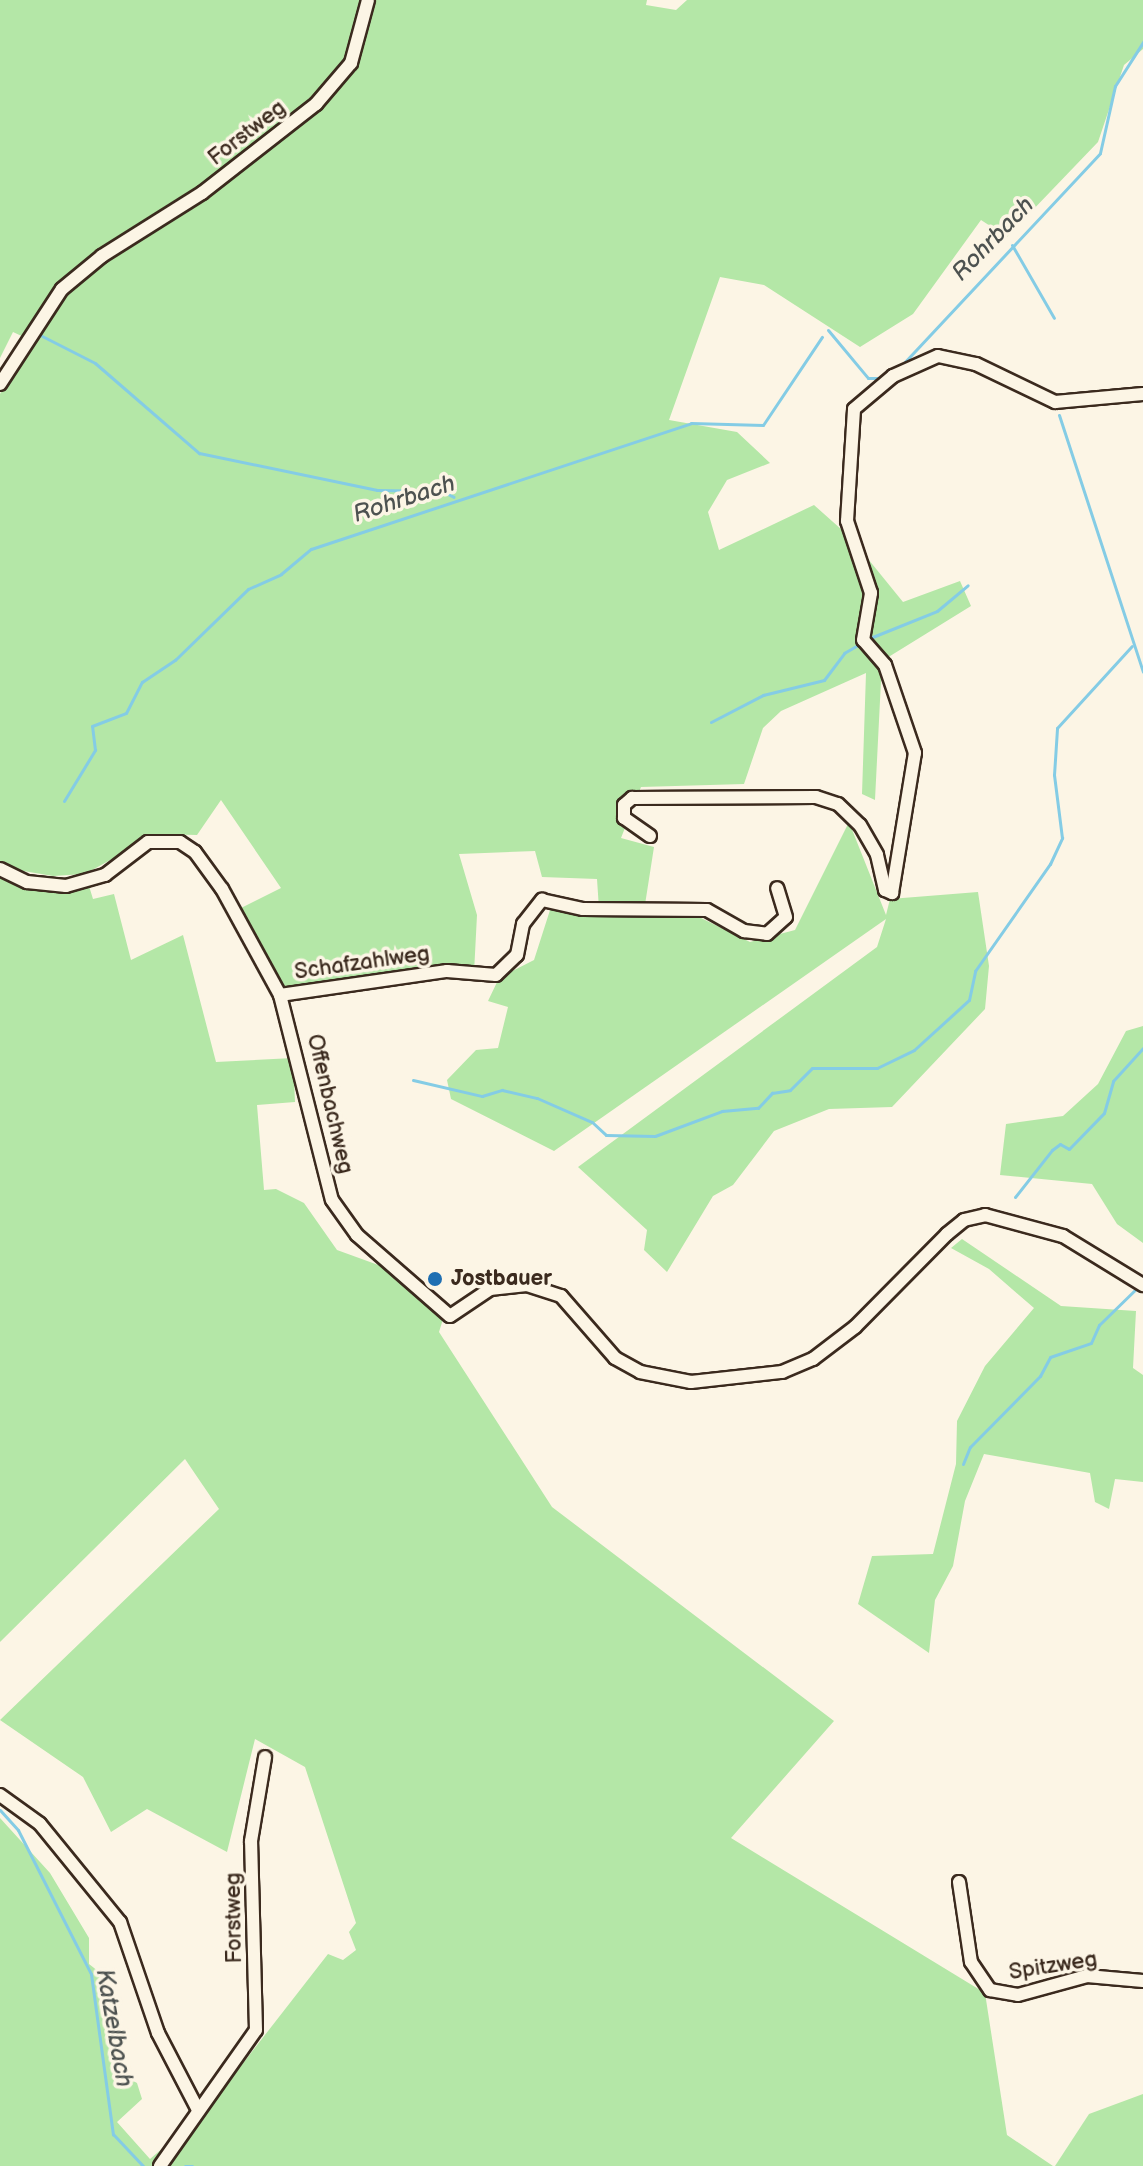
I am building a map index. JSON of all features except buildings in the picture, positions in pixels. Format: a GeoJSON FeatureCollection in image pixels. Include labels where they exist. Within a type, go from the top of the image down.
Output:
{"type":"FeatureCollection","features":[{"type":"Feature","properties":{"kind":"street","name":"Forstweg"},"geometry":{"type":"LineString","coordinates":[[0,384],[62,289],[102,256],[202,193],[316,104],[351,63],[368,0]]}},
{"type":"Feature","properties":{"kind":"street"},"geometry":{"type":"LineString","coordinates":[[650,836],[624,818],[624,805],[632,798],[816,797],[838,804],[860,825],[877,855],[885,890],[894,892],[915,753],[885,665],[863,640],[871,593],[847,521],[854,409],[893,376],[938,356],[976,364],[1055,402],[1143,394]]}},
{"type":"Feature","properties":{"kind":"street","name":"Offenbachweg"},"geometry":{"type":"LineString","coordinates":[[0,869],[27,882],[66,886],[105,875],[148,842],[187,845],[222,889],[280,995],[332,1200],[357,1235],[450,1316],[490,1289],[527,1285],[561,1296],[615,1358],[640,1372],[691,1382],[782,1372],[813,1359],[855,1327],[947,1234],[964,1220],[985,1215],[1063,1236],[1143,1285]]}},
{"type":"Feature","properties":{"kind":"street","name":"Schafzahlweg"},"geometry":{"type":"LineString","coordinates":[[280,995],[447,971],[496,975],[517,955],[523,924],[542,900],[583,909],[707,910],[744,931],[767,934],[786,917],[777,888]]}},
{"type":"Feature","properties":{"kind":"street","name":"Forstweg"},"geometry":{"type":"LineString","coordinates":[[160,2166],[197,2108],[251,2040],[260,2014],[250,1955],[257,1896],[251,1841],[265,1757]]}},
{"type":"Feature","properties":{"kind":"street"},"geometry":{"type":"LineString","coordinates":[[0,1795],[40,1824],[120,1922],[158,2033],[197,2108]]}},
{"type":"Feature","properties":{"kind":"street","name":"Spitzweg"},"geometry":{"type":"LineString","coordinates":[[959,1882],[971,1962],[990,1990],[1018,1995],[1087,1976],[1143,1981]]}},
{"type":"Feature","properties":{"kind":"green space"},"geometry":{"type":"Polygon","coordinates":[[[0,0],[647,0],[646,5],[676,10],[687,0],[1143,0],[1143,49],[1124,65],[1098,142],[1007,237],[981,220],[913,314],[860,347],[764,285],[720,277],[669,420],[737,432],[770,463],[727,480],[708,512],[719,550],[814,505],[851,538],[903,602],[960,581],[971,606],[882,661],[875,800],[862,794],[866,673],[781,711],[763,728],[744,784],[641,787],[621,838],[654,847],[644,911],[599,909],[597,879],[542,877],[535,851],[459,854],[477,915],[474,973],[284,989],[237,910],[281,888],[221,800],[197,835],[157,834],[85,874],[53,876],[0,867],[0,394],[28,339],[13,332],[0,358],[0,0]]]}},
{"type":"Feature","properties":{"kind":"green space"},"geometry":{"type":"Polygon","coordinates":[[[849,822],[886,915],[890,899],[978,892],[989,966],[985,1009],[892,1107],[829,1109],[774,1131],[733,1185],[713,1196],[667,1272],[644,1250],[647,1230],[578,1167],[877,947],[886,919],[554,1151],[451,1099],[447,1080],[476,1050],[498,1048],[508,1007],[488,1001],[499,978],[534,960],[551,907],[599,916],[699,917],[750,942],[795,930],[849,822]]]}},
{"type":"Feature","properties":{"kind":"green space"},"geometry":{"type":"Polygon","coordinates":[[[0,874],[38,890],[89,886],[93,899],[114,894],[131,960],[183,935],[216,1062],[293,1058],[295,1102],[257,1105],[264,1190],[276,1189],[304,1203],[337,1250],[392,1270],[444,1316],[439,1332],[552,1507],[834,1721],[731,1838],[985,1993],[1007,2135],[1053,2166],[0,2166],[0,1818],[50,1873],[89,1938],[89,1964],[108,1979],[119,2045],[115,2071],[137,2083],[142,2099],[117,2122],[150,2159],[205,2112],[328,1954],[343,1960],[356,1950],[349,1932],[356,1923],[305,1767],[255,1739],[227,1852],[147,1809],[111,1832],[83,1777],[0,1720],[219,1509],[185,1459],[0,1642],[0,874]]]}},
{"type":"Feature","properties":{"kind":"green space"},"geometry":{"type":"Polygon","coordinates":[[[1143,1026],[1143,1243],[1117,1224],[1092,1184],[1000,1175],[1006,1124],[1063,1116],[1098,1084],[1126,1031],[1143,1026]]]}},
{"type":"Feature","properties":{"kind":"green space"},"geometry":{"type":"Polygon","coordinates":[[[962,1239],[1061,1306],[1136,1311],[1133,1368],[1143,1375],[1143,1482],[1115,1479],[1109,1509],[1095,1502],[1090,1473],[984,1454],[965,1501],[953,1566],[935,1600],[929,1653],[858,1604],[872,1556],[933,1554],[956,1464],[957,1421],[985,1366],[1034,1308],[989,1269],[951,1248],[962,1239]]]}},
{"type":"Feature","properties":{"kind":"green space"},"geometry":{"type":"Polygon","coordinates":[[[1143,2094],[1143,2166],[1055,2166],[1089,2114],[1143,2094]]]}},
{"type":"Feature","properties":{"kind":"waterway","name":"Rohrbach"},"geometry":{"type":"LineString","coordinates":[[901,366],[1100,153],[1115,86],[1143,42]]}},
{"type":"Feature","properties":{"kind":"waterway"},"geometry":{"type":"LineString","coordinates":[[1012,245],[1054,318]]}},
{"type":"Feature","properties":{"kind":"waterway","name":"Rohrbach"},"geometry":{"type":"LineString","coordinates":[[828,330],[868,378],[882,378]]}},
{"type":"Feature","properties":{"kind":"waterway"},"geometry":{"type":"LineString","coordinates":[[42,336],[95,363],[199,453],[377,490],[442,491],[454,497]]}},
{"type":"Feature","properties":{"kind":"waterway","name":"Rohrbach"},"geometry":{"type":"LineString","coordinates":[[64,801],[95,750],[92,726],[126,713],[142,682],[175,660],[248,589],[281,574],[311,549],[691,423],[763,425],[822,337]]}},
{"type":"Feature","properties":{"kind":"waterway"},"geometry":{"type":"LineString","coordinates":[[1059,415],[1143,672]]}},
{"type":"Feature","properties":{"kind":"waterway"},"geometry":{"type":"LineString","coordinates":[[870,638],[937,611],[968,585]]}},
{"type":"Feature","properties":{"kind":"waterway"},"geometry":{"type":"LineString","coordinates":[[711,722],[763,695],[824,680],[844,653],[861,643]]}},
{"type":"Feature","properties":{"kind":"waterway"},"geometry":{"type":"LineString","coordinates":[[413,1080],[482,1096],[502,1090],[537,1098],[592,1122],[606,1135],[655,1136],[722,1111],[758,1108],[772,1093],[790,1090],[812,1068],[877,1068],[914,1050],[969,1000],[975,971],[1050,864],[1062,838],[1054,775],[1057,728],[1132,646]]}},
{"type":"Feature","properties":{"kind":"waterway"},"geometry":{"type":"LineString","coordinates":[[1015,1197],[1052,1150],[1060,1144],[1069,1149],[1104,1113],[1113,1081],[1143,1048]]}},
{"type":"Feature","properties":{"kind":"waterway"},"geometry":{"type":"LineString","coordinates":[[963,1464],[970,1447],[1040,1376],[1050,1357],[1091,1343],[1099,1325],[1138,1287]]}},
{"type":"Feature","properties":{"kind":"waterway","name":"Katzelbach"},"geometry":{"type":"LineString","coordinates":[[0,1810],[18,1830],[91,1974],[113,2134],[143,2166]]}},
{"type":"Feature","properties":{"kind":"waterway","name":"Katzelbach"},"geometry":{"type":"LineString","coordinates":[[185,2166],[192,2166]]}},
{"type":"Feature","properties":{"kind":"place","name":"Jostbauer"},"geometry":{"type":"Point","coordinates":[435,1279]}}]}
